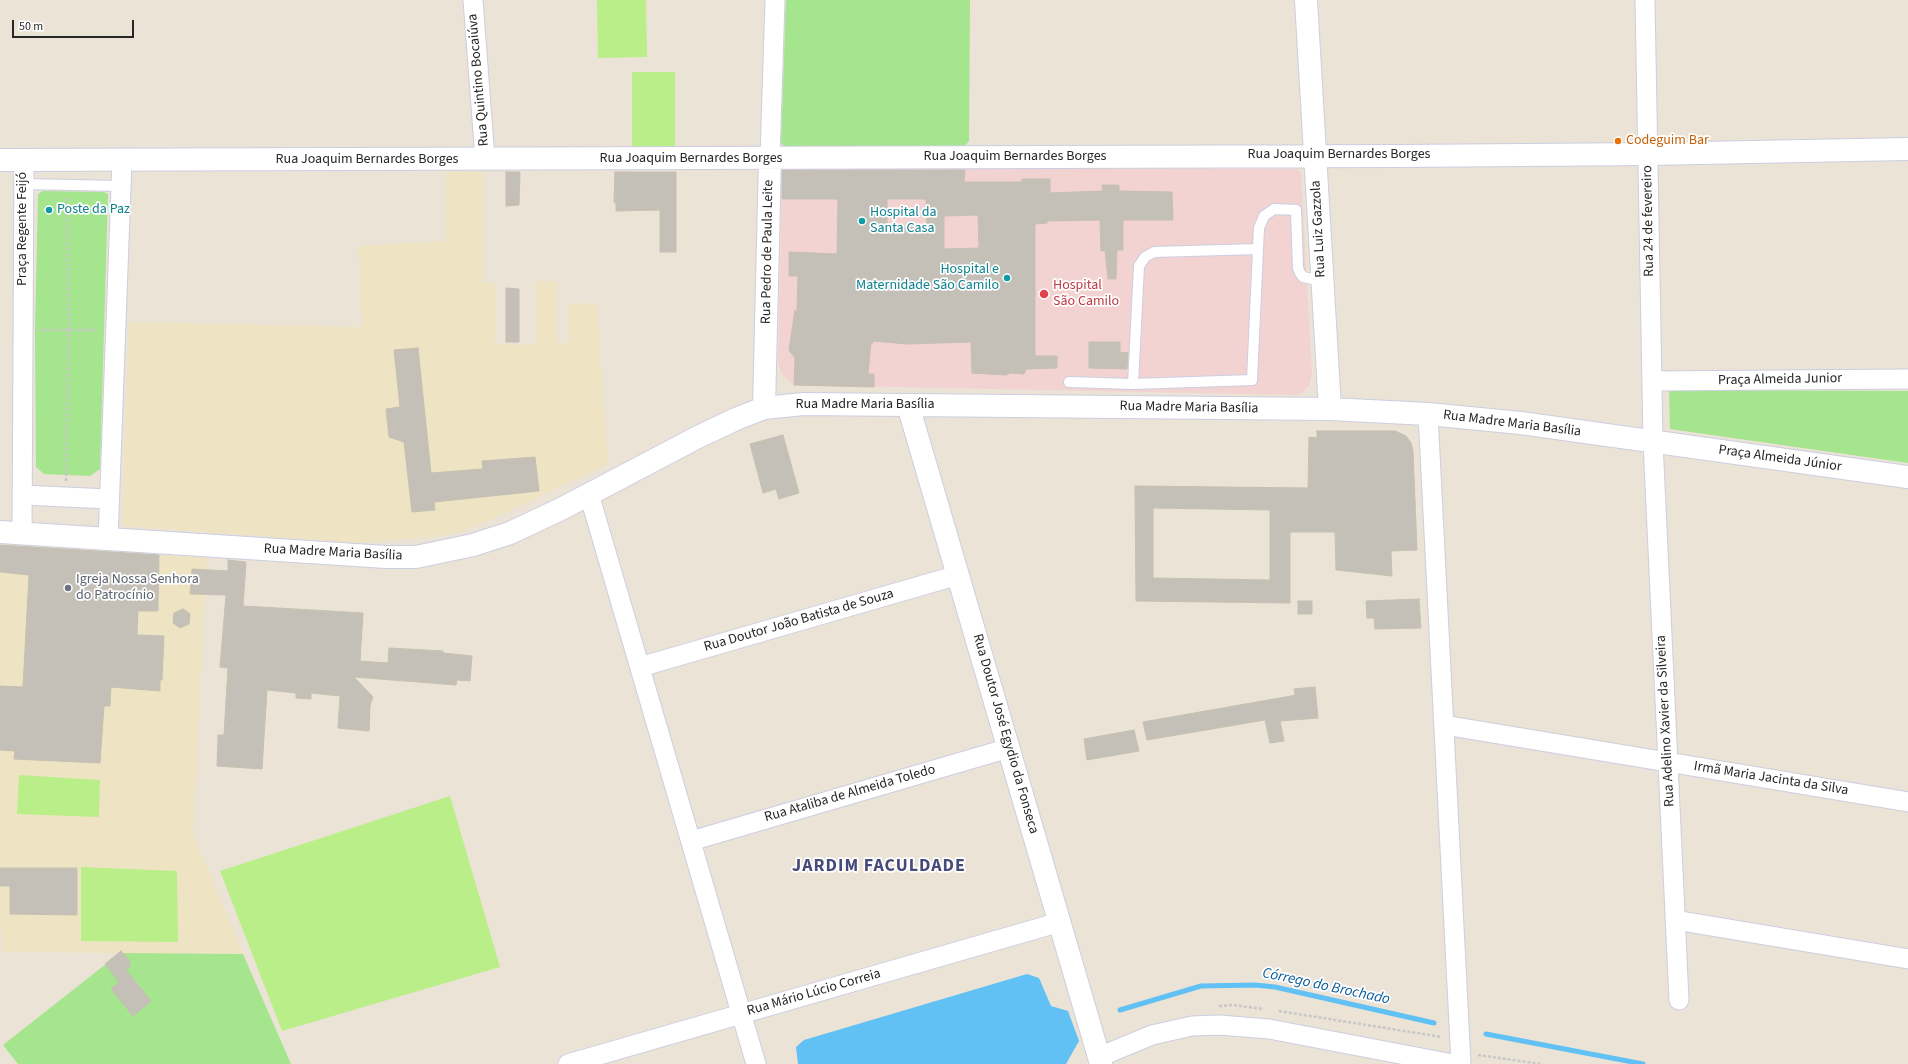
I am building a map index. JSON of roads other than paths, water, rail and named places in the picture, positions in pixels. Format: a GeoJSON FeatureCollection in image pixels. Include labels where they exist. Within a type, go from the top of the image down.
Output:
{"type":"FeatureCollection","features":[{"type":"Feature","properties":{"kind":"street","name":"Rua Quintino Bocaiúva"},"geometry":{"type":"LineString","coordinates":[[473,0],[485,160]]}},
{"type":"Feature","properties":{"kind":"street","name":"Rua Pedro de Paula Leite"},"geometry":{"type":"LineString","coordinates":[[764,408],[775,0]]}},
{"type":"Feature","properties":{"kind":"street","name":"Rua Luiz Gazzola"},"geometry":{"type":"LineString","coordinates":[[1306,0],[1315,155],[1307,210],[1322,282],[1330,409]]}},
{"type":"Feature","properties":{"kind":"street","name":"Rua 24 de fevereiro"},"geometry":{"type":"LineString","coordinates":[[1645,0],[1653,442]]}},
{"type":"Feature","properties":{"kind":"street","name":"Rua Joaquim Bernardes Borges"},"geometry":{"type":"LineString","coordinates":[[122,160],[485,160],[1648,154],[1908,149]]}},
{"type":"Feature","properties":{"kind":"street"},"geometry":{"type":"LineString","coordinates":[[0,160],[24,160]]}},
{"type":"Feature","properties":{"kind":"street","name":"Praça Regente Feijó"},"geometry":{"type":"LineString","coordinates":[[22,534],[24,160],[122,160]]}},
{"type":"Feature","properties":{"kind":"street"},"geometry":{"type":"LineString","coordinates":[[0,532],[108,540],[122,160]]}},
{"type":"Feature","properties":{"kind":"street","name":"Praça Almeida Junior"},"geometry":{"type":"LineString","coordinates":[[1652,381],[1908,378]]}},
{"type":"Feature","properties":{"kind":"street","name":"Rua Madre Maria Basília"},"geometry":{"type":"LineString","coordinates":[[108,540],[386,558],[416,557],[472,545],[510,533],[698,437],[764,408],[803,404],[1330,409],[1428,414],[1521,423],[1653,442]]}},
{"type":"Feature","properties":{"kind":"street","name":"Rua Doutor José Egydio da Fonseca"},"geometry":{"type":"LineString","coordinates":[[908,405],[1100,1061]]}},
{"type":"Feature","properties":{"kind":"street"},"geometry":{"type":"LineString","coordinates":[[1428,414],[1461,1064]]}},
{"type":"Feature","properties":{"kind":"street","name":"Praça Almeida Júnior"},"geometry":{"type":"LineString","coordinates":[[1653,442],[1908,477]]}},
{"type":"Feature","properties":{"kind":"street","name":"Rua Adelino Xavier da Silveira"},"geometry":{"type":"LineString","coordinates":[[1653,442],[1679,1000]]}},
{"type":"Feature","properties":{"kind":"street"},"geometry":{"type":"LineString","coordinates":[[589,494],[756,1064]]}},
{"type":"Feature","properties":{"kind":"street"},"geometry":{"type":"LineString","coordinates":[[22,495],[109,499]]}},
{"type":"Feature","properties":{"kind":"street","name":"Rua Doutor João Batista de Souza"},"geometry":{"type":"LineString","coordinates":[[640,667],[958,575]]}},
{"type":"Feature","properties":{"kind":"street","name":"Irmã Maria Jacinta da Silva"},"geometry":{"type":"LineString","coordinates":[[1444,725],[1908,802]]}},
{"type":"Feature","properties":{"kind":"street","name":"Rua Ataliba de Almeida Toledo"},"geometry":{"type":"LineString","coordinates":[[691,840],[1009,748]]}},
{"type":"Feature","properties":{"kind":"street"},"geometry":{"type":"LineString","coordinates":[[1675,920],[1908,959]]}},
{"type":"Feature","properties":{"kind":"street","name":"Rua Mário Lúcio Correia"},"geometry":{"type":"LineString","coordinates":[[568,1064],[1060,922]]}},
{"type":"Feature","properties":{"kind":"street"},"geometry":{"type":"LineString","coordinates":[[1100,1061],[1152,1035],[1192,1026],[1219,1025],[1269,1030],[1453,1064]]}},
{"type":"Feature","properties":{"kind":"lane"},"geometry":{"type":"LineString","coordinates":[[23,184],[120,186]]}},
{"type":"Feature","properties":{"kind":"lane"},"geometry":{"type":"LineString","coordinates":[[1069,382],[1133,384],[1252,380],[1259,228],[1264,216],[1274,209],[1307,210]]}},
{"type":"Feature","properties":{"kind":"lane"},"geometry":{"type":"LineString","coordinates":[[1133,384],[1139,266],[1145,257],[1154,252],[1258,249]]}},
{"type":"Feature","properties":{"kind":"water"},"geometry":{"type":"Polygon","coordinates":[[[1027,974],[1039,978],[1051,1006],[1068,1011],[1079,1041],[1066,1064],[798,1064],[796,1047],[804,1040],[1027,974]]]}},
{"type":"Feature","properties":{"kind":"waterway","name":"Córrego do Brochado"},"geometry":{"type":"LineString","coordinates":[[1120,1010],[1201,986],[1255,985],[1275,987],[1434,1023]]}},
{"type":"Feature","properties":{"kind":"waterway","name":"Córrego do Brochado"},"geometry":{"type":"LineString","coordinates":[[1486,1034],[1643,1064]]}},
{"type":"Feature","properties":{"kind":"place","name":"Codeguim Bar"},"geometry":{"type":"Point","coordinates":[1618,141]}},
{"type":"Feature","properties":{"kind":"place","name":"Poste da Paz"},"geometry":{"type":"Point","coordinates":[49,210]}},
{"type":"Feature","properties":{"kind":"place","name":"Hospital da Santa Casa"},"geometry":{"type":"Point","coordinates":[862,221]}},
{"type":"Feature","properties":{"kind":"place","name":"Hospital e Maternidade São Camilo"},"geometry":{"type":"Point","coordinates":[1007,278]}},
{"type":"Feature","properties":{"kind":"place","name":"Hospital São Camilo"},"geometry":{"type":"Point","coordinates":[1044,294]}},
{"type":"Feature","properties":{"kind":"place","name":"Igreja Nossa Senhora do Patrocínio"},"geometry":{"type":"Point","coordinates":[68,588]}},
{"type":"Feature","properties":{"kind":"district","name":"JARDIM FACULDADE"},"geometry":{"type":"Point","coordinates":[879,867]}}]}
